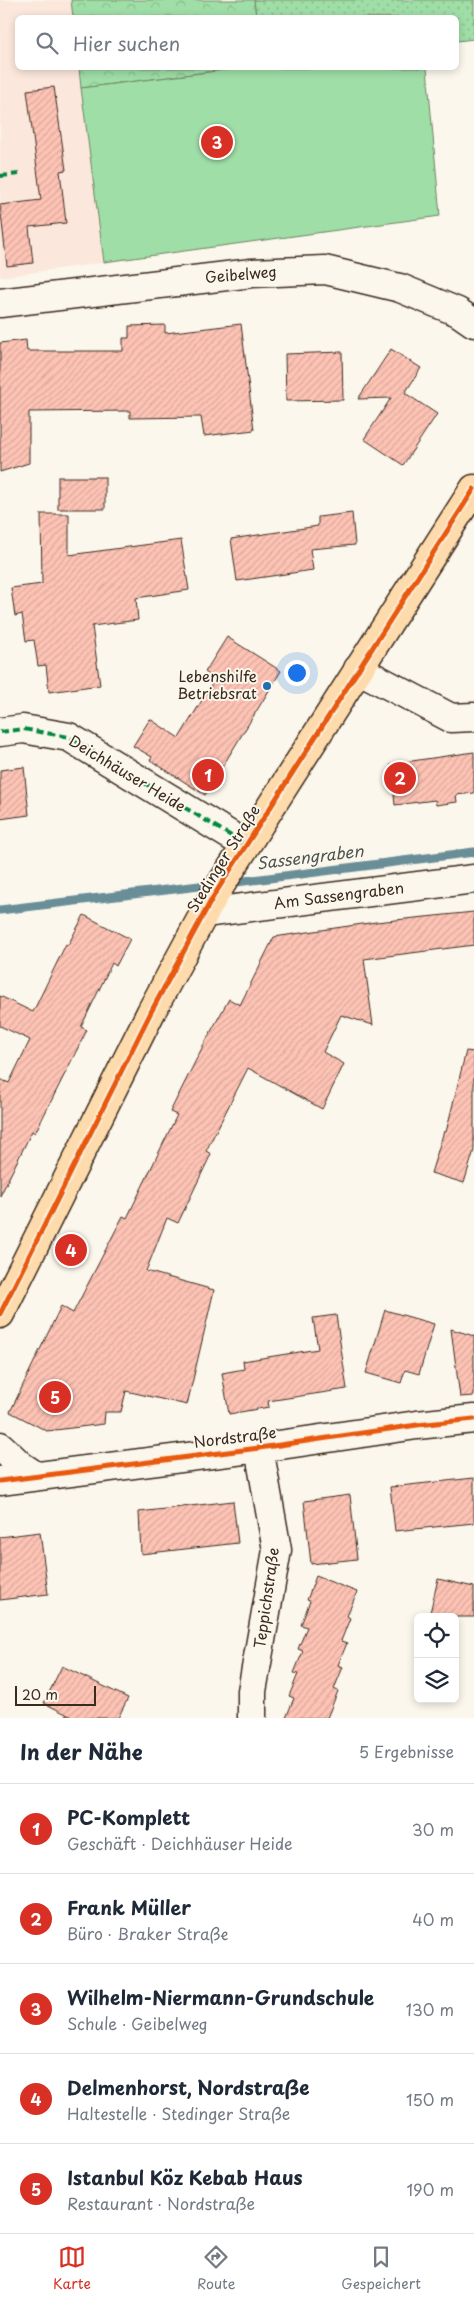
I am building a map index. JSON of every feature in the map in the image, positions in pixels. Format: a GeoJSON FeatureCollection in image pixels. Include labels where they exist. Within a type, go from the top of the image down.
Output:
{"type":"FeatureCollection","features":[{"type":"Feature","properties":{"kind":"main road","name":"Stedinger Straße"},"geometry":{"type":"LineString","coordinates":[[0,1314],[151,1012],[208,905],[474,489]]}},
{"type":"Feature","properties":{"kind":"street","name":"Geibelweg"},"geometry":{"type":"LineString","coordinates":[[0,303],[252,273],[325,270],[400,288],[458,312],[474,323]]}},
{"type":"Feature","properties":{"kind":"street"},"geometry":{"type":"LineString","coordinates":[[358,669],[451,718],[474,717]]}},
{"type":"Feature","properties":{"kind":"street","name":"Deichhäuser Heide"},"geometry":{"type":"LineString","coordinates":[[0,732],[23,729],[69,737],[239,856]]}},
{"type":"Feature","properties":{"kind":"street","name":"Am Sassengraben"},"geometry":{"type":"LineString","coordinates":[[208,905],[474,879]]}},
{"type":"Feature","properties":{"kind":"street","name":"Nordstraße"},"geometry":{"type":"LineString","coordinates":[[0,1481],[259,1448],[417,1425],[474,1420]]}},
{"type":"Feature","properties":{"kind":"street"},"geometry":{"type":"LineString","coordinates":[[0,1446],[21,1466],[36,1476]]}},
{"type":"Feature","properties":{"kind":"street","name":"Teppichstraße"},"geometry":{"type":"LineString","coordinates":[[252,1718],[252,1691],[277,1550],[259,1448]]}},
{"type":"Feature","properties":{"kind":"shaded area"},"geometry":{"type":"Polygon","coordinates":[[[0,0],[254,0],[256,15],[15,15],[15,70],[427,70],[440,216],[0,277],[0,0]]]}},
{"type":"Feature","properties":{"kind":"green space"},"geometry":{"type":"Polygon","coordinates":[[[71,0],[254,0],[256,15],[73,15],[71,0]]]}},
{"type":"Feature","properties":{"kind":"green space"},"geometry":{"type":"Polygon","coordinates":[[[254,0],[474,0],[474,39],[459,41],[459,15],[256,15],[254,0]]]}},
{"type":"Feature","properties":{"kind":"green space"},"geometry":{"type":"Polygon","coordinates":[[[79,70],[224,70],[81,88],[79,70]]]}},
{"type":"Feature","properties":{"kind":"green space"},"geometry":{"type":"Polygon","coordinates":[[[224,70],[427,70],[440,216],[104,262],[81,88],[224,70]]]}},
{"type":"Feature","properties":{"kind":"building"},"geometry":{"type":"Polygon","coordinates":[[[54,87],[66,170],[60,171],[66,223],[29,227],[33,263],[7,266],[0,205],[41,200],[27,90],[54,87]]]}},
{"type":"Feature","properties":{"kind":"building"},"geometry":{"type":"Polygon","coordinates":[[[241,324],[254,430],[204,436],[201,417],[130,418],[130,411],[29,412],[29,463],[0,472],[0,343],[26,340],[27,351],[123,351],[123,338],[129,338],[129,326],[165,325],[165,333],[241,324]]]}},
{"type":"Feature","properties":{"kind":"building"},"geometry":{"type":"Polygon","coordinates":[[[391,349],[421,368],[405,393],[437,414],[403,465],[364,439],[391,398],[358,399],[391,349]]]}},
{"type":"Feature","properties":{"kind":"building"},"geometry":{"type":"Polygon","coordinates":[[[342,352],[343,400],[286,401],[285,354],[342,352]]]}},
{"type":"Feature","properties":{"kind":"building"},"geometry":{"type":"Polygon","coordinates":[[[58,477],[105,477],[105,509],[58,509],[58,477]]]}},
{"type":"Feature","properties":{"kind":"building"},"geometry":{"type":"Polygon","coordinates":[[[352,513],[355,545],[310,549],[313,570],[237,581],[231,539],[318,526],[318,517],[352,513]]]}},
{"type":"Feature","properties":{"kind":"building"},"geometry":{"type":"Polygon","coordinates":[[[41,514],[69,514],[69,555],[181,540],[189,590],[136,598],[138,620],[92,626],[100,685],[49,692],[46,665],[38,666],[34,640],[26,641],[22,614],[15,616],[11,588],[42,584],[41,514]]]}},
{"type":"Feature","properties":{"kind":"building"},"geometry":{"type":"Polygon","coordinates":[[[227,637],[281,671],[205,795],[150,760],[152,757],[133,746],[150,719],[179,738],[215,679],[205,672],[227,637]]]}},
{"type":"Feature","properties":{"kind":"building"},"geometry":{"type":"Polygon","coordinates":[[[474,752],[474,793],[456,795],[457,802],[436,805],[435,800],[395,805],[391,764],[474,752]]]}},
{"type":"Feature","properties":{"kind":"building"},"geometry":{"type":"Polygon","coordinates":[[[24,767],[29,815],[0,819],[0,770],[24,767]]]}},
{"type":"Feature","properties":{"kind":"building"},"geometry":{"type":"Polygon","coordinates":[[[474,912],[474,945],[364,959],[373,1025],[341,1015],[323,1052],[344,1064],[322,1109],[248,1068],[206,1151],[211,1154],[178,1223],[167,1218],[146,1271],[214,1290],[187,1405],[126,1391],[121,1412],[105,1412],[104,1424],[47,1431],[10,1412],[61,1306],[73,1313],[123,1216],[127,1218],[177,1115],[170,1112],[229,999],[240,1005],[274,937],[376,922],[474,912]]]}},
{"type":"Feature","properties":{"kind":"building"},"geometry":{"type":"Polygon","coordinates":[[[84,915],[130,939],[116,966],[112,963],[81,1027],[87,1030],[35,1133],[32,1131],[0,1196],[0,1079],[9,1083],[30,1040],[0,1026],[0,996],[33,1012],[66,944],[68,945],[84,915]]]}},
{"type":"Feature","properties":{"kind":"building"},"geometry":{"type":"Polygon","coordinates":[[[466,1051],[474,1052],[474,1150],[464,1183],[431,1173],[444,1131],[446,1132],[466,1051]]]}},
{"type":"Feature","properties":{"kind":"building"},"geometry":{"type":"Polygon","coordinates":[[[385,1310],[434,1324],[419,1374],[405,1370],[401,1383],[366,1373],[385,1310]]]}},
{"type":"Feature","properties":{"kind":"building"},"geometry":{"type":"Polygon","coordinates":[[[336,1315],[347,1389],[268,1401],[269,1407],[229,1414],[222,1373],[244,1369],[243,1361],[318,1349],[313,1318],[336,1315]]]}},
{"type":"Feature","properties":{"kind":"building"},"geometry":{"type":"Polygon","coordinates":[[[451,1329],[474,1336],[474,1396],[460,1397],[451,1329]]]}},
{"type":"Feature","properties":{"kind":"building"},"geometry":{"type":"Polygon","coordinates":[[[474,1478],[474,1523],[395,1531],[390,1487],[474,1478]]]}},
{"type":"Feature","properties":{"kind":"building"},"geometry":{"type":"Polygon","coordinates":[[[350,1495],[357,1559],[311,1564],[304,1501],[350,1495]]]}},
{"type":"Feature","properties":{"kind":"building"},"geometry":{"type":"Polygon","coordinates":[[[233,1501],[238,1543],[141,1554],[139,1512],[233,1501]]]}},
{"type":"Feature","properties":{"kind":"building"},"geometry":{"type":"Polygon","coordinates":[[[40,1532],[48,1594],[0,1600],[0,1537],[40,1532]]]}},
{"type":"Feature","properties":{"kind":"building"},"geometry":{"type":"Polygon","coordinates":[[[316,1576],[357,1592],[347,1616],[350,1618],[341,1641],[347,1643],[338,1665],[343,1667],[334,1689],[338,1691],[327,1718],[286,1718],[294,1698],[289,1696],[298,1674],[294,1673],[303,1651],[298,1649],[307,1627],[301,1625],[310,1601],[307,1600],[316,1576]]]}},
{"type":"Feature","properties":{"kind":"building"},"geometry":{"type":"Polygon","coordinates":[[[438,1579],[474,1587],[474,1617],[459,1617],[459,1613],[430,1613],[438,1579]]]}},
{"type":"Feature","properties":{"kind":"building"},"geometry":{"type":"Polygon","coordinates":[[[62,1666],[128,1698],[118,1718],[74,1718],[44,1703],[62,1666]]]}},
{"type":"Feature","properties":{"kind":"waterway","name":"Sassengraben"},"geometry":{"type":"LineString","coordinates":[[229,883],[474,852]]}},
{"type":"Feature","properties":{"kind":"waterway","name":"Sassengraben"},"geometry":{"type":"LineString","coordinates":[[0,910],[216,884]]}},
{"type":"Feature","properties":{"kind":"marked path"},"geometry":{"type":"LineString","coordinates":[[0,176],[19,174]]}},
{"type":"Feature","properties":{"kind":"marked path"},"geometry":{"type":"LineString","coordinates":[[0,732],[23,729],[69,737],[246,845]]}},
{"type":"Feature","properties":{"kind":"cycle path"},"geometry":{"type":"LineString","coordinates":[[0,1314],[151,1012],[213,897],[474,489]]}},
{"type":"Feature","properties":{"kind":"cycle path"},"geometry":{"type":"LineString","coordinates":[[0,1481],[474,1419]]}},
{"type":"Feature","properties":{"kind":"place","name":"Wilhelm-Niermann-Grundschule"},"geometry":{"type":"Point","coordinates":[217,142]}},
{"type":"Feature","properties":{"kind":"place","name":"Lebenshilfe Betriebsrat"},"geometry":{"type":"Point","coordinates":[267,686]}},
{"type":"Feature","properties":{"kind":"place","name":"PC-Komplett"},"geometry":{"type":"Point","coordinates":[208,775]}},
{"type":"Feature","properties":{"kind":"place","name":"Frank Müller"},"geometry":{"type":"Point","coordinates":[400,778]}},
{"type":"Feature","properties":{"kind":"place","name":"Delmenhorst, Nordstraße"},"geometry":{"type":"Point","coordinates":[71,1250]}},
{"type":"Feature","properties":{"kind":"place","name":"Istanbul Köz Kebab Haus"},"geometry":{"type":"Point","coordinates":[55,1397]}}]}
